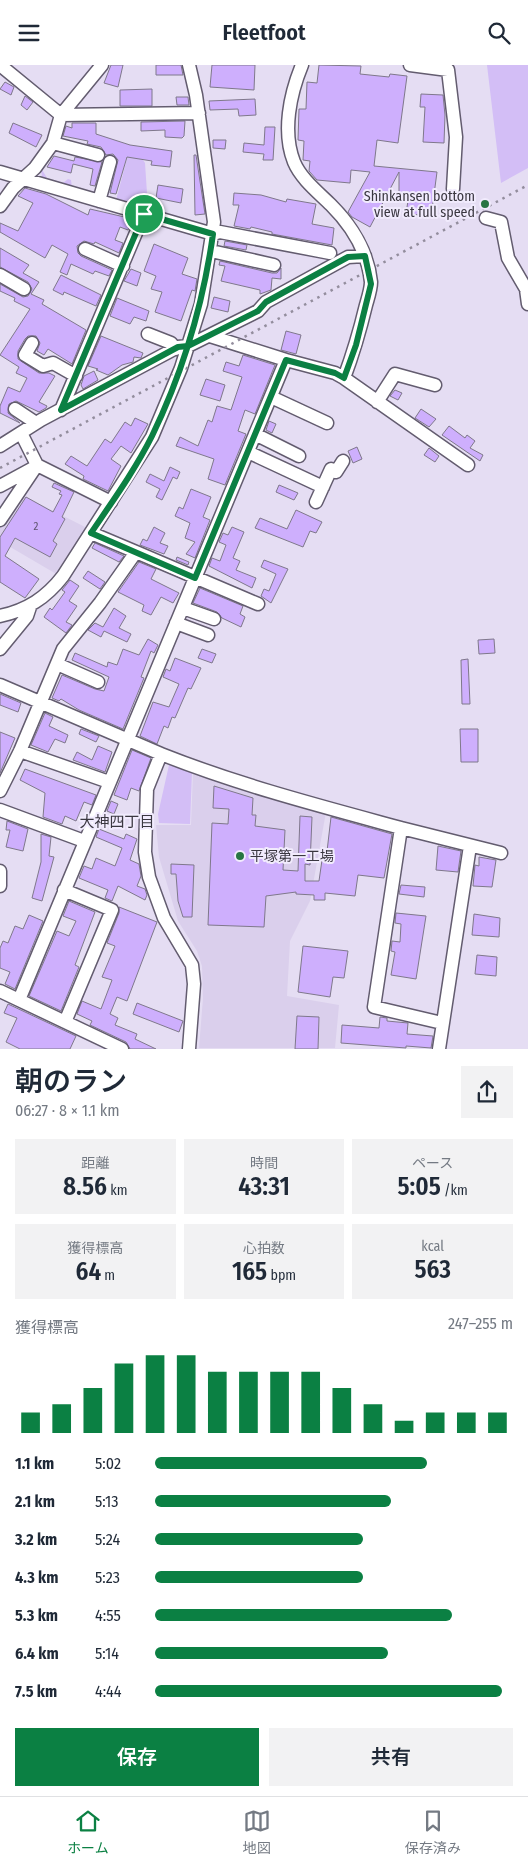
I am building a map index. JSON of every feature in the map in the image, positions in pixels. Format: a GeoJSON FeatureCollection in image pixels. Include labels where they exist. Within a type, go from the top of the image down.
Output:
{"type":"FeatureCollection","features":[{"type":"Feature","properties":{"kind":"street"},"geometry":{"type":"LineString","coordinates":[[0,206],[35,168],[53,143],[61,115],[102,65]]}},
{"type":"Feature","properties":{"kind":"street"},"geometry":{"type":"LineString","coordinates":[[0,616],[30,607],[53,589],[111,502],[152,437],[182,347],[201,303],[211,251],[213,208],[190,65]]}},
{"type":"Feature","properties":{"kind":"street"},"geometry":{"type":"LineString","coordinates":[[302,65],[289,105],[290,139],[294,162],[313,188],[334,208],[358,239],[365,256],[371,284],[356,345],[344,378]]}},
{"type":"Feature","properties":{"kind":"street"},"geometry":{"type":"LineString","coordinates":[[410,65],[448,69],[456,137],[453,189]]}},
{"type":"Feature","properties":{"kind":"street"},"geometry":{"type":"LineString","coordinates":[[8,68],[61,115],[199,113]]}},
{"type":"Feature","properties":{"kind":"street"},"geometry":{"type":"LineString","coordinates":[[53,143],[98,155]]}},
{"type":"Feature","properties":{"kind":"street"},"geometry":{"type":"LineString","coordinates":[[99,201],[110,162]]}},
{"type":"Feature","properties":{"kind":"street"},"geometry":{"type":"LineString","coordinates":[[0,172],[213,234],[220,232],[267,237],[330,253]]}},
{"type":"Feature","properties":{"kind":"street"},"geometry":{"type":"LineString","coordinates":[[61,410],[144,214]]}},
{"type":"Feature","properties":{"kind":"street"},"geometry":{"type":"LineString","coordinates":[[486,217],[501,222],[508,258],[526,289],[528,304]]}},
{"type":"Feature","properties":{"kind":"street"},"geometry":{"type":"LineString","coordinates":[[85,249],[123,266]]}},
{"type":"Feature","properties":{"kind":"street"},"geometry":{"type":"LineString","coordinates":[[211,251],[274,265]]}},
{"type":"Feature","properties":{"kind":"street"},"geometry":{"type":"LineString","coordinates":[[0,446],[36,423],[182,347],[210,336],[258,311],[266,302],[348,257],[365,256]]}},
{"type":"Feature","properties":{"kind":"street"},"geometry":{"type":"LineString","coordinates":[[0,275],[24,289]]}},
{"type":"Feature","properties":{"kind":"street"},"geometry":{"type":"LineString","coordinates":[[148,334],[182,347]]}},
{"type":"Feature","properties":{"kind":"street"},"geometry":{"type":"LineString","coordinates":[[210,336],[335,373],[468,465]]}},
{"type":"Feature","properties":{"kind":"street"},"geometry":{"type":"LineString","coordinates":[[32,343],[25,355],[42,366],[52,363],[76,376]]}},
{"type":"Feature","properties":{"kind":"street"},"geometry":{"type":"LineString","coordinates":[[19,1000],[286,360]]}},
{"type":"Feature","properties":{"kind":"street"},"geometry":{"type":"LineString","coordinates":[[377,403],[398,370],[429,380]]}},
{"type":"Feature","properties":{"kind":"street"},"geometry":{"type":"LineString","coordinates":[[271,397],[321,418]]}},
{"type":"Feature","properties":{"kind":"street"},"geometry":{"type":"LineString","coordinates":[[15,409],[36,423]]}},
{"type":"Feature","properties":{"kind":"street"},"geometry":{"type":"LineString","coordinates":[[21,433],[37,465],[111,502]]}},
{"type":"Feature","properties":{"kind":"street"},"geometry":{"type":"LineString","coordinates":[[255,434],[299,456]]}},
{"type":"Feature","properties":{"kind":"street"},"geometry":{"type":"LineString","coordinates":[[248,452],[323,487]]}},
{"type":"Feature","properties":{"kind":"street"},"geometry":{"type":"LineString","coordinates":[[316,502],[331,469],[336,472],[343,461]]}},
{"type":"Feature","properties":{"kind":"street"},"geometry":{"type":"LineString","coordinates":[[0,486],[37,465]]}},
{"type":"Feature","properties":{"kind":"street"},"geometry":{"type":"LineString","coordinates":[[0,520],[37,465]]}},
{"type":"Feature","properties":{"kind":"street"},"geometry":{"type":"LineString","coordinates":[[91,533],[258,604]]}},
{"type":"Feature","properties":{"kind":"street"},"geometry":{"type":"LineString","coordinates":[[0,791],[42,703],[63,649],[100,603],[136,552]]}},
{"type":"Feature","properties":{"kind":"street"},"geometry":{"type":"LineString","coordinates":[[0,649],[27,616],[30,607]]}},
{"type":"Feature","properties":{"kind":"street"},"geometry":{"type":"LineString","coordinates":[[183,608],[214,619]]}},
{"type":"Feature","properties":{"kind":"street"},"geometry":{"type":"LineString","coordinates":[[176,623],[208,635]]}},
{"type":"Feature","properties":{"kind":"street"},"geometry":{"type":"LineString","coordinates":[[57,664],[91,681]]}},
{"type":"Feature","properties":{"kind":"street"},"geometry":{"type":"LineString","coordinates":[[0,685],[209,773],[277,795],[501,853]]}},
{"type":"Feature","properties":{"kind":"street"},"geometry":{"type":"LineString","coordinates":[[20,751],[109,782]]}},
{"type":"Feature","properties":{"kind":"street"},"geometry":{"type":"LineString","coordinates":[[161,754],[147,789],[145,852],[149,877],[164,919],[192,965],[194,983],[189,1049]]}},
{"type":"Feature","properties":{"kind":"street"},"geometry":{"type":"LineString","coordinates":[[0,810],[84,841]]}},
{"type":"Feature","properties":{"kind":"street"},"geometry":{"type":"LineString","coordinates":[[401,828],[374,1007],[442,1023]]}},
{"type":"Feature","properties":{"kind":"street"},"geometry":{"type":"LineString","coordinates":[[440,1049],[442,1023],[470,846]]}},
{"type":"Feature","properties":{"kind":"street"},"geometry":{"type":"LineString","coordinates":[[0,871],[0,886]]}},
{"type":"Feature","properties":{"kind":"street"},"geometry":{"type":"LineString","coordinates":[[64,890],[112,910],[64,1022]]}},
{"type":"Feature","properties":{"kind":"street"},"geometry":{"type":"LineString","coordinates":[[0,991],[122,1049]]}},
{"type":"Feature","properties":{"kind":"shaded area"},"geometry":{"type":"Polygon","coordinates":[[[487,65],[528,65],[528,168],[501,183],[487,65]]]}},
{"type":"Feature","properties":{"kind":"shaded area"},"geometry":{"type":"Polygon","coordinates":[[[128,155],[143,160],[145,163],[147,193],[143,209],[116,200],[128,155]]]}},
{"type":"Feature","properties":{"kind":"shaded area"},"geometry":{"type":"Polygon","coordinates":[[[41,168],[47,178],[63,183],[68,179],[71,180],[72,188],[42,178],[41,168]]]}},
{"type":"Feature","properties":{"kind":"shaded area"},"geometry":{"type":"Polygon","coordinates":[[[20,494],[89,529],[58,575],[0,541],[0,524],[20,494]]]}},
{"type":"Feature","properties":{"kind":"shaded area"},"geometry":{"type":"Polygon","coordinates":[[[169,765],[192,772],[190,824],[159,823],[158,814],[169,765]]]}},
{"type":"Feature","properties":{"kind":"shaded area"},"geometry":{"type":"Polygon","coordinates":[[[193,772],[326,812],[310,901],[290,941],[287,996],[339,1005],[335,1048],[199,1048],[203,998],[202,966],[197,951],[178,921],[159,857],[156,825],[191,825],[193,772]]]}},
{"type":"Feature","properties":{"kind":"building"},"geometry":{"type":"Polygon","coordinates":[[[111,65],[123,65],[118,87],[104,83],[111,65]]]}},
{"type":"Feature","properties":{"kind":"building"},"geometry":{"type":"Polygon","coordinates":[[[156,65],[181,65],[183,75],[156,75],[156,65]]]}},
{"type":"Feature","properties":{"kind":"building"},"geometry":{"type":"Polygon","coordinates":[[[212,65],[255,65],[254,90],[210,87],[212,65]]]}},
{"type":"Feature","properties":{"kind":"building"},"geometry":{"type":"Polygon","coordinates":[[[319,65],[361,66],[360,74],[389,77],[390,74],[407,76],[398,143],[377,140],[374,166],[437,172],[431,217],[406,213],[408,201],[399,201],[399,172],[370,227],[352,217],[348,212],[370,172],[351,170],[350,183],[317,180],[309,171],[310,161],[303,160],[304,141],[298,140],[299,109],[306,109],[307,82],[317,83],[319,65]]]}},
{"type":"Feature","properties":{"kind":"building"},"geometry":{"type":"Polygon","coordinates":[[[5,82],[14,87],[11,95],[0,89],[5,82]]]}},
{"type":"Feature","properties":{"kind":"building"},"geometry":{"type":"Polygon","coordinates":[[[152,89],[152,106],[120,106],[120,90],[152,89]]]}},
{"type":"Feature","properties":{"kind":"building"},"geometry":{"type":"Polygon","coordinates":[[[421,94],[443,95],[445,115],[444,143],[423,142],[425,107],[420,107],[421,94]]]}},
{"type":"Feature","properties":{"kind":"building"},"geometry":{"type":"Polygon","coordinates":[[[25,96],[33,102],[27,110],[21,105],[25,96]]]}},
{"type":"Feature","properties":{"kind":"building"},"geometry":{"type":"Polygon","coordinates":[[[176,97],[188,97],[189,105],[177,105],[176,97]]]}},
{"type":"Feature","properties":{"kind":"building"},"geometry":{"type":"Polygon","coordinates":[[[255,99],[256,115],[239,116],[238,109],[210,110],[209,101],[255,99]]]}},
{"type":"Feature","properties":{"kind":"building"},"geometry":{"type":"Polygon","coordinates":[[[185,121],[184,136],[182,138],[165,137],[165,130],[141,131],[141,122],[185,121]]]}},
{"type":"Feature","properties":{"kind":"building"},"geometry":{"type":"Polygon","coordinates":[[[13,123],[42,135],[36,147],[9,133],[13,123]]]}},
{"type":"Feature","properties":{"kind":"building"},"geometry":{"type":"Polygon","coordinates":[[[72,123],[96,123],[96,134],[130,145],[172,151],[170,167],[151,165],[152,161],[127,157],[116,194],[110,193],[118,160],[113,154],[106,155],[101,147],[87,144],[88,141],[63,136],[66,126],[72,128],[72,123]]]}},
{"type":"Feature","properties":{"kind":"building"},"geometry":{"type":"Polygon","coordinates":[[[265,127],[275,127],[273,160],[263,160],[264,154],[243,152],[244,143],[264,145],[265,127]]]}},
{"type":"Feature","properties":{"kind":"building"},"geometry":{"type":"Polygon","coordinates":[[[213,140],[226,140],[225,149],[213,148],[213,140]]]}},
{"type":"Feature","properties":{"kind":"building"},"geometry":{"type":"Polygon","coordinates":[[[194,155],[196,155],[205,214],[195,215],[194,155]]]}},
{"type":"Feature","properties":{"kind":"building"},"geometry":{"type":"Polygon","coordinates":[[[54,156],[74,161],[75,157],[102,162],[95,186],[90,185],[93,169],[73,164],[71,173],[47,167],[54,156]]]}},
{"type":"Feature","properties":{"kind":"building"},"geometry":{"type":"Polygon","coordinates":[[[158,185],[183,189],[181,203],[156,198],[158,185]]]}},
{"type":"Feature","properties":{"kind":"building"},"geometry":{"type":"Polygon","coordinates":[[[25,188],[46,194],[88,215],[90,209],[133,219],[128,230],[120,227],[115,240],[123,243],[119,253],[95,242],[94,244],[84,241],[77,246],[78,253],[81,256],[112,270],[109,276],[95,271],[93,274],[71,264],[67,275],[60,272],[68,254],[52,245],[45,258],[0,232],[0,223],[18,231],[33,203],[18,196],[25,188]]]}},
{"type":"Feature","properties":{"kind":"building"},"geometry":{"type":"Polygon","coordinates":[[[234,193],[261,195],[286,202],[287,199],[316,204],[312,224],[334,228],[332,245],[272,234],[272,232],[251,227],[250,229],[234,226],[239,205],[233,205],[234,193]]]}},
{"type":"Feature","properties":{"kind":"building"},"geometry":{"type":"Polygon","coordinates":[[[225,241],[247,245],[246,250],[224,246],[225,241]]]}},
{"type":"Feature","properties":{"kind":"building"},"geometry":{"type":"Polygon","coordinates":[[[154,244],[188,258],[182,274],[197,279],[195,291],[192,290],[181,321],[155,312],[162,292],[151,289],[156,276],[144,271],[154,244]]]}},
{"type":"Feature","properties":{"kind":"building"},"geometry":{"type":"Polygon","coordinates":[[[0,248],[29,265],[23,273],[39,282],[31,294],[44,300],[42,304],[86,330],[72,364],[48,349],[44,355],[37,351],[40,343],[36,336],[28,336],[25,339],[18,351],[18,359],[39,373],[49,373],[55,376],[39,402],[47,406],[46,408],[39,412],[16,401],[9,404],[8,413],[20,423],[0,413],[0,406],[8,387],[20,392],[27,378],[16,373],[19,367],[0,355],[30,309],[14,301],[15,298],[0,291],[0,284],[23,297],[28,296],[32,289],[28,282],[0,267],[0,248]]]}},
{"type":"Feature","properties":{"kind":"building"},"geometry":{"type":"Polygon","coordinates":[[[220,261],[272,273],[277,273],[281,268],[281,279],[272,278],[271,290],[260,294],[260,290],[221,281],[225,266],[219,265],[220,261]]]}},
{"type":"Feature","properties":{"kind":"building"},"geometry":{"type":"Polygon","coordinates":[[[131,269],[141,273],[137,286],[124,281],[131,269]]]}},
{"type":"Feature","properties":{"kind":"building"},"geometry":{"type":"Polygon","coordinates":[[[61,275],[101,295],[96,306],[64,292],[63,295],[53,290],[61,275]]]}},
{"type":"Feature","properties":{"kind":"building"},"geometry":{"type":"Polygon","coordinates":[[[214,297],[230,301],[228,312],[211,308],[214,297]]]}},
{"type":"Feature","properties":{"kind":"building"},"geometry":{"type":"Polygon","coordinates":[[[117,298],[149,311],[146,321],[134,317],[130,324],[110,316],[117,298]]]}},
{"type":"Feature","properties":{"kind":"building"},"geometry":{"type":"Polygon","coordinates":[[[286,331],[301,335],[296,354],[281,350],[286,331]]]}},
{"type":"Feature","properties":{"kind":"building"},"geometry":{"type":"Polygon","coordinates":[[[101,336],[143,353],[141,358],[134,357],[133,362],[122,365],[108,375],[88,366],[101,336]]]}},
{"type":"Feature","properties":{"kind":"building"},"geometry":{"type":"Polygon","coordinates":[[[243,355],[275,365],[255,414],[245,410],[238,431],[246,434],[225,485],[208,479],[214,459],[176,446],[180,437],[198,446],[208,420],[212,422],[217,406],[231,410],[242,377],[223,371],[226,362],[239,366],[243,355]]]}},
{"type":"Feature","properties":{"kind":"building"},"geometry":{"type":"Polygon","coordinates":[[[94,371],[98,380],[83,389],[81,385],[84,376],[94,371]]]}},
{"type":"Feature","properties":{"kind":"building"},"geometry":{"type":"Polygon","coordinates":[[[206,379],[225,385],[220,401],[200,395],[206,379]]]}},
{"type":"Feature","properties":{"kind":"building"},"geometry":{"type":"Polygon","coordinates":[[[395,390],[402,393],[398,400],[390,396],[395,390]]]}},
{"type":"Feature","properties":{"kind":"building"},"geometry":{"type":"Polygon","coordinates":[[[421,409],[436,419],[429,427],[415,418],[421,409]]]}},
{"type":"Feature","properties":{"kind":"building"},"geometry":{"type":"Polygon","coordinates":[[[135,418],[148,424],[131,453],[121,446],[111,459],[121,466],[108,491],[83,479],[84,476],[65,464],[71,456],[87,466],[105,439],[111,443],[125,422],[131,426],[135,418]]]}},
{"type":"Feature","properties":{"kind":"building"},"geometry":{"type":"Polygon","coordinates":[[[269,421],[276,424],[272,433],[266,430],[269,421]]]}},
{"type":"Feature","properties":{"kind":"building"},"geometry":{"type":"Polygon","coordinates":[[[449,426],[465,438],[467,435],[475,441],[470,448],[483,455],[480,461],[442,435],[449,426]]]}},
{"type":"Feature","properties":{"kind":"building"},"geometry":{"type":"Polygon","coordinates":[[[357,447],[362,459],[353,463],[348,451],[357,447]]]}},
{"type":"Feature","properties":{"kind":"building"},"geometry":{"type":"Polygon","coordinates":[[[429,448],[439,456],[435,462],[424,455],[429,448]]]}},
{"type":"Feature","properties":{"kind":"building"},"geometry":{"type":"Polygon","coordinates":[[[170,467],[180,472],[177,479],[173,477],[162,500],[156,497],[160,489],[146,482],[150,474],[164,481],[170,467]]]}},
{"type":"Feature","properties":{"kind":"building"},"geometry":{"type":"Polygon","coordinates":[[[54,483],[74,492],[62,517],[65,519],[53,541],[57,544],[50,557],[15,538],[5,556],[39,579],[25,598],[0,582],[0,537],[26,497],[53,512],[62,495],[59,494],[61,491],[52,487],[54,483]]]}},
{"type":"Feature","properties":{"kind":"building"},"geometry":{"type":"Polygon","coordinates":[[[279,485],[298,493],[294,500],[276,492],[279,485]]]}},
{"type":"Feature","properties":{"kind":"building"},"geometry":{"type":"Polygon","coordinates":[[[191,489],[211,497],[203,517],[210,520],[195,558],[186,554],[195,542],[185,538],[190,523],[175,516],[179,507],[183,509],[191,489]]]}},
{"type":"Feature","properties":{"kind":"building"},"geometry":{"type":"Polygon","coordinates":[[[296,510],[322,522],[316,533],[310,531],[303,547],[255,528],[260,518],[287,529],[296,510]]]}},
{"type":"Feature","properties":{"kind":"building"},"geometry":{"type":"Polygon","coordinates":[[[154,527],[165,533],[160,543],[168,546],[164,554],[140,545],[143,539],[147,541],[154,527]]]}},
{"type":"Feature","properties":{"kind":"building"},"geometry":{"type":"Polygon","coordinates":[[[232,527],[244,532],[233,558],[240,561],[236,570],[256,578],[252,588],[209,566],[212,558],[220,561],[226,545],[219,542],[223,533],[228,535],[232,527]]]}},
{"type":"Feature","properties":{"kind":"building"},"geometry":{"type":"Polygon","coordinates":[[[95,543],[124,556],[119,562],[92,548],[95,543]]]}},
{"type":"Feature","properties":{"kind":"building"},"geometry":{"type":"Polygon","coordinates":[[[177,557],[189,562],[188,565],[176,560],[177,557]]]}},
{"type":"Feature","properties":{"kind":"building"},"geometry":{"type":"Polygon","coordinates":[[[264,560],[288,569],[271,603],[261,596],[264,589],[269,591],[276,574],[261,567],[264,560]]]}},
{"type":"Feature","properties":{"kind":"building"},"geometry":{"type":"Polygon","coordinates":[[[139,562],[156,569],[151,579],[179,593],[173,603],[161,597],[151,615],[142,611],[144,605],[118,592],[139,562]]]}},
{"type":"Feature","properties":{"kind":"building"},"geometry":{"type":"Polygon","coordinates":[[[88,571],[105,582],[100,589],[83,578],[88,571]]]}},
{"type":"Feature","properties":{"kind":"building"},"geometry":{"type":"Polygon","coordinates":[[[70,580],[79,586],[69,601],[77,606],[66,622],[72,625],[66,633],[44,617],[50,608],[52,610],[65,592],[62,590],[70,580]]]}},
{"type":"Feature","properties":{"kind":"building"},"geometry":{"type":"Polygon","coordinates":[[[200,588],[243,606],[240,614],[245,617],[241,627],[222,618],[217,612],[193,603],[200,588]]]}},
{"type":"Feature","properties":{"kind":"building"},"geometry":{"type":"Polygon","coordinates":[[[114,608],[126,616],[119,628],[131,634],[127,642],[104,631],[101,637],[88,630],[95,623],[103,627],[114,608]]]}},
{"type":"Feature","properties":{"kind":"building"},"geometry":{"type":"Polygon","coordinates":[[[148,639],[158,645],[154,653],[151,651],[141,677],[144,678],[123,729],[79,710],[61,699],[59,701],[52,698],[62,675],[104,691],[109,677],[72,660],[75,653],[107,667],[108,662],[117,665],[123,649],[139,655],[148,639]]]}},
{"type":"Feature","properties":{"kind":"building"},"geometry":{"type":"Polygon","coordinates":[[[494,639],[495,653],[479,654],[478,640],[494,639]]]}},
{"type":"Feature","properties":{"kind":"building"},"geometry":{"type":"Polygon","coordinates":[[[202,649],[216,654],[212,663],[198,658],[202,649]]]}},
{"type":"Feature","properties":{"kind":"building"},"geometry":{"type":"Polygon","coordinates":[[[175,658],[201,668],[191,689],[188,688],[175,718],[172,717],[168,728],[164,726],[157,744],[140,736],[153,702],[169,707],[179,684],[163,677],[166,669],[170,671],[175,658]]]}},
{"type":"Feature","properties":{"kind":"building"},"geometry":{"type":"Polygon","coordinates":[[[468,659],[470,704],[462,704],[461,660],[468,659]]]}},
{"type":"Feature","properties":{"kind":"building"},"geometry":{"type":"Polygon","coordinates":[[[0,694],[21,703],[18,712],[0,705],[0,694]]]}},
{"type":"Feature","properties":{"kind":"building"},"geometry":{"type":"Polygon","coordinates":[[[45,713],[53,717],[49,726],[68,735],[65,743],[55,739],[48,752],[31,745],[45,713]]]}},
{"type":"Feature","properties":{"kind":"building"},"geometry":{"type":"Polygon","coordinates":[[[81,729],[99,736],[96,742],[79,734],[81,729]]]}},
{"type":"Feature","properties":{"kind":"building"},"geometry":{"type":"Polygon","coordinates":[[[460,729],[478,729],[478,762],[461,762],[460,729]]]}},
{"type":"Feature","properties":{"kind":"building"},"geometry":{"type":"Polygon","coordinates":[[[0,732],[15,738],[0,773],[0,732]]]}},
{"type":"Feature","properties":{"kind":"building"},"geometry":{"type":"Polygon","coordinates":[[[98,746],[112,752],[105,772],[73,760],[77,752],[92,760],[98,746]]]}},
{"type":"Feature","properties":{"kind":"building"},"geometry":{"type":"Polygon","coordinates":[[[132,750],[151,758],[139,791],[131,788],[127,800],[114,795],[132,750]]]}},
{"type":"Feature","properties":{"kind":"building"},"geometry":{"type":"Polygon","coordinates":[[[25,769],[96,795],[92,805],[84,802],[76,821],[65,816],[62,824],[43,817],[45,793],[20,780],[25,769]]]}},
{"type":"Feature","properties":{"kind":"building"},"geometry":{"type":"Polygon","coordinates":[[[214,786],[253,798],[252,815],[256,815],[255,826],[285,830],[283,870],[298,871],[300,816],[312,817],[310,865],[305,864],[305,881],[319,881],[322,860],[326,860],[331,817],[392,834],[384,878],[358,875],[355,896],[325,893],[325,900],[314,900],[314,895],[296,894],[296,892],[266,896],[264,927],[208,925],[212,823],[228,824],[229,809],[213,808],[214,786]]]}},
{"type":"Feature","properties":{"kind":"building"},"geometry":{"type":"Polygon","coordinates":[[[111,801],[118,804],[114,814],[107,811],[111,801]]]}},
{"type":"Feature","properties":{"kind":"building"},"geometry":{"type":"Polygon","coordinates":[[[7,821],[28,829],[23,851],[6,847],[10,830],[6,830],[7,821]]]}},
{"type":"Feature","properties":{"kind":"building"},"geometry":{"type":"Polygon","coordinates":[[[99,829],[124,839],[126,834],[137,839],[130,860],[139,864],[141,876],[137,886],[145,889],[147,895],[145,900],[118,886],[112,901],[105,898],[108,890],[79,878],[84,866],[92,869],[96,858],[115,866],[122,848],[96,837],[99,829]]]}},
{"type":"Feature","properties":{"kind":"building"},"geometry":{"type":"Polygon","coordinates":[[[41,834],[51,837],[49,856],[54,857],[42,901],[32,898],[41,862],[41,834]]]}},
{"type":"Feature","properties":{"kind":"building"},"geometry":{"type":"Polygon","coordinates":[[[438,846],[461,851],[458,872],[436,870],[438,846]]]}},
{"type":"Feature","properties":{"kind":"building"},"geometry":{"type":"Polygon","coordinates":[[[479,857],[496,860],[492,887],[473,886],[475,865],[479,866],[479,857]]]}},
{"type":"Feature","properties":{"kind":"building"},"geometry":{"type":"Polygon","coordinates":[[[171,864],[194,865],[192,917],[183,917],[178,901],[176,874],[171,874],[171,864]]]}},
{"type":"Feature","properties":{"kind":"building"},"geometry":{"type":"Polygon","coordinates":[[[401,885],[425,887],[424,897],[399,894],[401,885]]]}},
{"type":"Feature","properties":{"kind":"building"},"geometry":{"type":"Polygon","coordinates":[[[69,901],[95,912],[75,965],[79,967],[61,1011],[29,996],[57,931],[69,936],[76,921],[63,916],[69,901]]]}},
{"type":"Feature","properties":{"kind":"building"},"geometry":{"type":"Polygon","coordinates":[[[119,907],[157,922],[127,1001],[117,997],[110,1014],[118,1018],[115,1025],[137,1034],[135,1039],[156,1049],[130,1049],[126,1042],[90,1025],[92,1021],[77,1014],[82,1001],[101,1009],[112,980],[102,977],[115,946],[107,943],[119,913],[119,907]]]}},
{"type":"Feature","properties":{"kind":"building"},"geometry":{"type":"Polygon","coordinates":[[[396,913],[426,916],[416,979],[391,975],[395,952],[391,951],[392,941],[400,942],[401,924],[395,923],[396,913]]]}},
{"type":"Feature","properties":{"kind":"building"},"geometry":{"type":"Polygon","coordinates":[[[474,914],[500,918],[499,937],[472,935],[474,914]]]}},
{"type":"Feature","properties":{"kind":"building"},"geometry":{"type":"Polygon","coordinates":[[[29,915],[43,921],[15,989],[5,984],[10,972],[0,968],[0,948],[3,941],[8,943],[15,926],[23,929],[29,915]]]}},
{"type":"Feature","properties":{"kind":"building"},"geometry":{"type":"Polygon","coordinates":[[[303,946],[348,951],[344,978],[333,977],[330,997],[298,992],[303,946]]]}},
{"type":"Feature","properties":{"kind":"building"},"geometry":{"type":"Polygon","coordinates":[[[477,955],[497,957],[496,976],[475,974],[477,955]]]}},
{"type":"Feature","properties":{"kind":"building"},"geometry":{"type":"Polygon","coordinates":[[[137,1003],[183,1021],[179,1032],[133,1014],[137,1003]]]}},
{"type":"Feature","properties":{"kind":"building"},"geometry":{"type":"Polygon","coordinates":[[[8,1004],[76,1036],[70,1049],[20,1049],[6,1042],[17,1018],[4,1013],[8,1004]]]}},
{"type":"Feature","properties":{"kind":"building"},"geometry":{"type":"Polygon","coordinates":[[[297,1016],[319,1017],[318,1049],[295,1049],[297,1016]]]}},
{"type":"Feature","properties":{"kind":"building"},"geometry":{"type":"Polygon","coordinates":[[[380,1017],[387,1018],[387,1021],[408,1023],[407,1034],[433,1036],[431,1048],[341,1043],[342,1025],[379,1028],[380,1017]]]}},
{"type":"Feature","properties":{"kind":"railway"},"geometry":{"type":"LineString","coordinates":[[0,468],[528,185]]}},
{"type":"Feature","properties":{"kind":"place","name":"Shinkansen bottom view at full speed"},"geometry":{"type":"Point","coordinates":[485,204]}},
{"type":"Feature","properties":{"kind":"place","name":"平塚第一工場"},"geometry":{"type":"Point","coordinates":[240,856]}},
{"type":"Feature","properties":{"kind":"district","name":"大神四丁目"},"geometry":{"type":"Point","coordinates":[117,822]}},
{"type":"Feature","properties":{"kind":"route"},"geometry":{"type":"LineString","coordinates":[[144,214],[61,410],[178,347],[188,346],[258,311],[266,302],[348,257],[365,256],[371,284],[356,345],[344,378],[335,373],[286,360],[195,578],[91,533],[152,437],[181,368],[188,346],[201,303],[211,251],[213,234],[144,214]]}}]}
